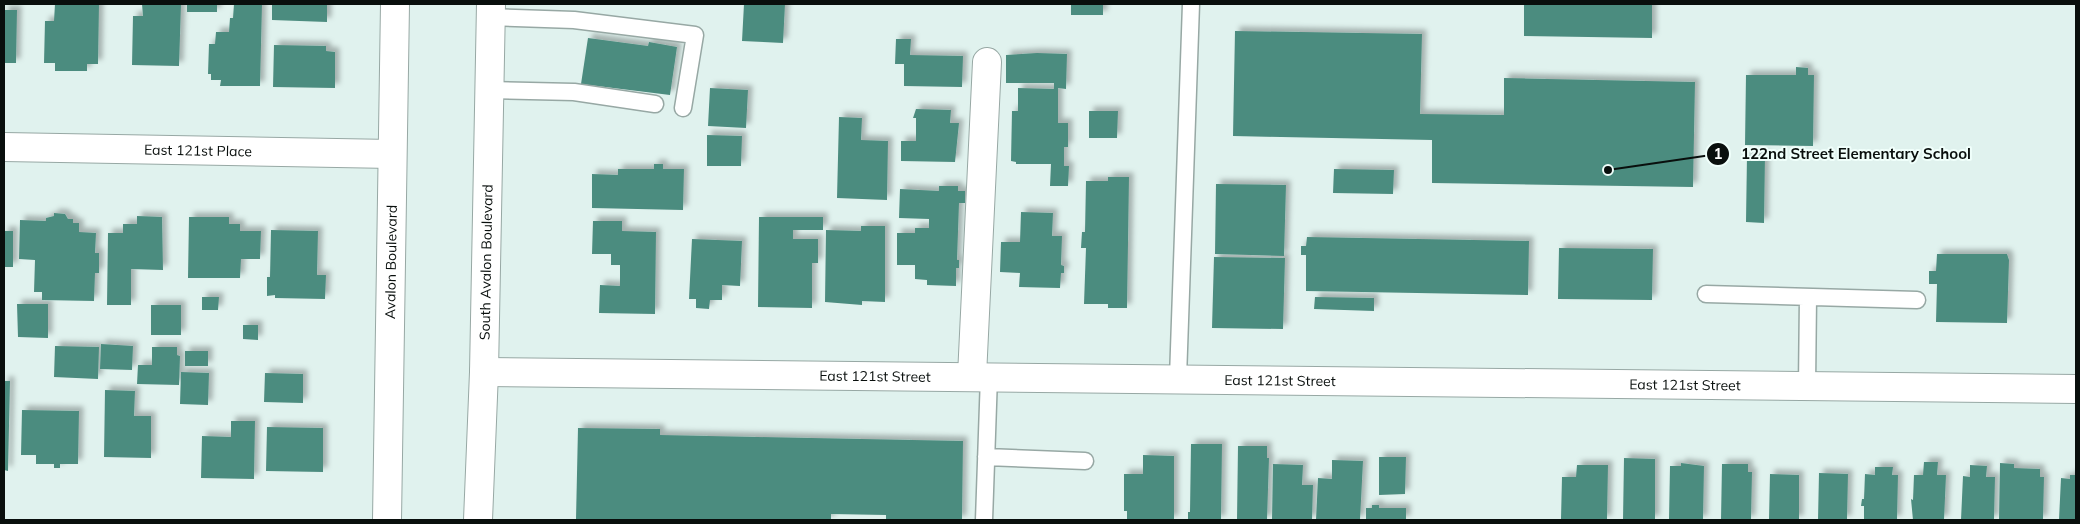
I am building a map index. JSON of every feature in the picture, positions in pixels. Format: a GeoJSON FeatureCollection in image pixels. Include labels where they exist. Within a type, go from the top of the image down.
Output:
{"type":"FeatureCollection","features":[{"type":"Feature","properties":{"kind":"street","name":"Avalon Boulevard"},"geometry":{"type":"LineString","coordinates":[[387,520],[395,4]]}},
{"type":"Feature","properties":{"kind":"street","name":"South Avalon Boulevard"},"geometry":{"type":"LineString","coordinates":[[478,520],[484,372],[490,10]]}},
{"type":"Feature","properties":{"kind":"street"},"geometry":{"type":"LineString","coordinates":[[980,376],[987,62]]}},
{"type":"Feature","properties":{"kind":"street","name":"East 121st Place"},"geometry":{"type":"LineString","coordinates":[[4,147],[392,154]]}},
{"type":"Feature","properties":{"kind":"street","name":"East 121st Street"},"geometry":{"type":"LineString","coordinates":[[484,372],[2076,389]]}},
{"type":"Feature","properties":{"kind":"lane"},"geometry":{"type":"LineString","coordinates":[[1178,378],[1191,4]]}},
{"type":"Feature","properties":{"kind":"lane"},"geometry":{"type":"LineString","coordinates":[[490,10],[695,35],[683,108]]}},
{"type":"Feature","properties":{"kind":"lane"},"geometry":{"type":"LineString","coordinates":[[489,90],[574,92],[655,104]]}},
{"type":"Feature","properties":{"kind":"lane"},"geometry":{"type":"LineString","coordinates":[[1706,294],[1917,300]]}},
{"type":"Feature","properties":{"kind":"lane"},"geometry":{"type":"LineString","coordinates":[[1807,386],[1808,297]]}},
{"type":"Feature","properties":{"kind":"lane"},"geometry":{"type":"LineString","coordinates":[[980,376],[986,457],[984,520]]}},
{"type":"Feature","properties":{"kind":"lane"},"geometry":{"type":"LineString","coordinates":[[986,457],[1085,461]]}},
{"type":"Feature","properties":{"kind":"building"},"geometry":{"type":"Polygon","coordinates":[[[55,4],[99,4],[98,64],[87,64],[87,71],[55,71],[55,63],[44,63],[45,21],[54,21],[55,4]]]}},
{"type":"Feature","properties":{"kind":"building"},"geometry":{"type":"Polygon","coordinates":[[[142,4],[181,4],[179,66],[132,65],[133,16],[143,16],[142,4]]]}},
{"type":"Feature","properties":{"kind":"building"},"geometry":{"type":"Polygon","coordinates":[[[187,4],[217,4],[217,12],[187,12],[187,4]]]}},
{"type":"Feature","properties":{"kind":"building"},"geometry":{"type":"Polygon","coordinates":[[[234,4],[262,4],[260,86],[220,86],[221,80],[211,80],[211,74],[208,74],[209,44],[215,44],[216,32],[229,32],[234,4]]]}},
{"type":"Feature","properties":{"kind":"building"},"geometry":{"type":"Polygon","coordinates":[[[272,4],[327,4],[327,22],[272,20],[272,4]]]}},
{"type":"Feature","properties":{"kind":"building"},"geometry":{"type":"Polygon","coordinates":[[[744,4],[785,4],[783,43],[742,41],[744,4]]]}},
{"type":"Feature","properties":{"kind":"building"},"geometry":{"type":"Polygon","coordinates":[[[1071,4],[1103,4],[1103,15],[1071,15],[1071,4]]]}},
{"type":"Feature","properties":{"kind":"building"},"geometry":{"type":"Polygon","coordinates":[[[1524,4],[1652,4],[1652,38],[1524,36],[1524,4]]]}},
{"type":"Feature","properties":{"kind":"building"},"geometry":{"type":"Polygon","coordinates":[[[4,10],[17,10],[16,63],[4,63],[4,10]]]}},
{"type":"Feature","properties":{"kind":"building"},"geometry":{"type":"Polygon","coordinates":[[[1235,31],[1422,34],[1420,114],[1504,115],[1504,78],[1695,82],[1693,187],[1432,183],[1432,140],[1233,136],[1235,31]]]}},
{"type":"Feature","properties":{"kind":"building"},"geometry":{"type":"Polygon","coordinates":[[[588,38],[648,46],[649,42],[677,47],[670,95],[581,84],[588,38]]]}},
{"type":"Feature","properties":{"kind":"building"},"geometry":{"type":"Polygon","coordinates":[[[896,39],[911,39],[910,55],[963,56],[962,87],[904,86],[904,64],[895,64],[896,39]]]}},
{"type":"Feature","properties":{"kind":"building"},"geometry":{"type":"Polygon","coordinates":[[[274,45],[326,46],[326,51],[335,52],[335,88],[273,87],[274,45]]]}},
{"type":"Feature","properties":{"kind":"building"},"geometry":{"type":"Polygon","coordinates":[[[1067,54],[1066,89],[1058,88],[1058,123],[1068,123],[1068,147],[1064,147],[1064,166],[1069,166],[1068,186],[1050,186],[1051,164],[1016,164],[1016,162],[1011,161],[1012,111],[1018,111],[1018,88],[1054,89],[1054,83],[1006,83],[1006,55],[1067,54]]]}},
{"type":"Feature","properties":{"kind":"building"},"geometry":{"type":"Polygon","coordinates":[[[1796,67],[1808,68],[1808,75],[1814,75],[1813,146],[1745,145],[1746,75],[1796,75],[1796,67]]]}},
{"type":"Feature","properties":{"kind":"building"},"geometry":{"type":"Polygon","coordinates":[[[710,88],[748,90],[746,128],[708,126],[710,88]]]}},
{"type":"Feature","properties":{"kind":"building"},"geometry":{"type":"Polygon","coordinates":[[[916,109],[951,110],[950,123],[959,123],[955,162],[901,161],[901,141],[916,141],[916,118],[913,118],[916,109]]]}},
{"type":"Feature","properties":{"kind":"building"},"geometry":{"type":"Polygon","coordinates":[[[1089,111],[1118,111],[1117,138],[1089,138],[1089,111]]]}},
{"type":"Feature","properties":{"kind":"building"},"geometry":{"type":"Polygon","coordinates":[[[839,117],[862,118],[861,140],[888,141],[887,200],[837,198],[839,117]]]}},
{"type":"Feature","properties":{"kind":"building"},"geometry":{"type":"Polygon","coordinates":[[[707,135],[742,136],[741,166],[707,166],[707,135]]]}},
{"type":"Feature","properties":{"kind":"building"},"geometry":{"type":"Polygon","coordinates":[[[1747,155],[1765,155],[1764,223],[1746,222],[1747,155]]]}},
{"type":"Feature","properties":{"kind":"building"},"geometry":{"type":"Polygon","coordinates":[[[654,164],[663,164],[663,169],[684,169],[683,210],[592,208],[592,174],[618,175],[618,169],[654,169],[654,164]]]}},
{"type":"Feature","properties":{"kind":"building"},"geometry":{"type":"Polygon","coordinates":[[[1334,169],[1394,170],[1393,194],[1333,193],[1334,169]]]}},
{"type":"Feature","properties":{"kind":"building"},"geometry":{"type":"Polygon","coordinates":[[[1108,177],[1129,177],[1127,308],[1108,308],[1108,304],[1084,304],[1086,248],[1081,248],[1082,232],[1085,232],[1086,181],[1108,181],[1108,177]]]}},
{"type":"Feature","properties":{"kind":"building"},"geometry":{"type":"Polygon","coordinates":[[[1216,184],[1286,185],[1284,256],[1215,254],[1216,184]]]}},
{"type":"Feature","properties":{"kind":"building"},"geometry":{"type":"Polygon","coordinates":[[[939,186],[958,186],[958,191],[965,191],[965,203],[959,203],[957,260],[959,260],[959,268],[956,268],[956,286],[927,285],[927,280],[915,279],[915,265],[897,265],[897,233],[915,233],[915,228],[929,228],[929,219],[899,218],[900,189],[939,191],[939,186]]]}},
{"type":"Feature","properties":{"kind":"building"},"geometry":{"type":"Polygon","coordinates":[[[1021,212],[1053,213],[1052,236],[1062,236],[1061,265],[1064,266],[1064,273],[1061,273],[1060,288],[1019,287],[1020,273],[1000,272],[1001,242],[1020,242],[1021,212]]]}},
{"type":"Feature","properties":{"kind":"building"},"geometry":{"type":"Polygon","coordinates":[[[54,213],[65,214],[68,219],[73,219],[73,223],[79,223],[79,232],[96,233],[95,253],[99,253],[99,273],[95,273],[94,301],[42,300],[42,292],[34,292],[35,260],[19,259],[20,220],[46,221],[46,218],[54,216],[54,213]]]}},
{"type":"Feature","properties":{"kind":"building"},"geometry":{"type":"Polygon","coordinates":[[[137,216],[162,217],[163,270],[131,269],[131,305],[107,305],[108,233],[123,233],[123,224],[137,224],[137,216]]]}},
{"type":"Feature","properties":{"kind":"building"},"geometry":{"type":"Polygon","coordinates":[[[189,217],[229,217],[229,224],[240,224],[240,231],[261,231],[260,259],[241,259],[240,278],[188,278],[189,217]]]}},
{"type":"Feature","properties":{"kind":"building"},"geometry":{"type":"Polygon","coordinates":[[[759,217],[823,217],[823,230],[793,230],[793,239],[818,239],[818,263],[812,263],[812,308],[758,307],[759,217]]]}},
{"type":"Feature","properties":{"kind":"building"},"geometry":{"type":"Polygon","coordinates":[[[593,221],[622,221],[622,231],[656,232],[655,314],[599,313],[600,285],[620,286],[620,265],[611,265],[611,254],[592,254],[593,221]]]}},
{"type":"Feature","properties":{"kind":"building"},"geometry":{"type":"Polygon","coordinates":[[[861,226],[885,226],[885,302],[862,301],[862,305],[825,302],[826,230],[861,231],[861,226]]]}},
{"type":"Feature","properties":{"kind":"building"},"geometry":{"type":"Polygon","coordinates":[[[271,230],[318,231],[317,275],[326,275],[325,299],[275,298],[275,295],[267,296],[267,277],[270,277],[271,230]]]}},
{"type":"Feature","properties":{"kind":"building"},"geometry":{"type":"Polygon","coordinates":[[[4,231],[13,231],[13,267],[4,267],[4,231]]]}},
{"type":"Feature","properties":{"kind":"building"},"geometry":{"type":"Polygon","coordinates":[[[1307,237],[1529,241],[1528,295],[1306,291],[1306,255],[1301,255],[1301,246],[1306,246],[1307,237]]]}},
{"type":"Feature","properties":{"kind":"building"},"geometry":{"type":"Polygon","coordinates":[[[692,239],[742,241],[740,286],[722,285],[722,300],[710,300],[709,309],[696,308],[696,299],[689,299],[692,239]]]}},
{"type":"Feature","properties":{"kind":"building"},"geometry":{"type":"Polygon","coordinates":[[[1559,248],[1653,249],[1652,300],[1558,299],[1559,248]]]}},
{"type":"Feature","properties":{"kind":"building"},"geometry":{"type":"Polygon","coordinates":[[[1937,254],[2007,254],[2009,260],[2007,323],[1936,322],[1937,284],[1929,284],[1929,271],[1936,271],[1937,254]]]}},
{"type":"Feature","properties":{"kind":"building"},"geometry":{"type":"Polygon","coordinates":[[[1214,257],[1285,258],[1283,329],[1212,328],[1214,257]]]}},
{"type":"Feature","properties":{"kind":"building"},"geometry":{"type":"Polygon","coordinates":[[[202,297],[219,297],[218,310],[202,310],[202,297]]]}},
{"type":"Feature","properties":{"kind":"building"},"geometry":{"type":"Polygon","coordinates":[[[1315,297],[1374,298],[1374,311],[1314,309],[1315,297]]]}},
{"type":"Feature","properties":{"kind":"building"},"geometry":{"type":"Polygon","coordinates":[[[17,304],[48,304],[48,338],[18,337],[17,304]]]}},
{"type":"Feature","properties":{"kind":"building"},"geometry":{"type":"Polygon","coordinates":[[[151,305],[181,305],[181,335],[151,335],[151,305]]]}},
{"type":"Feature","properties":{"kind":"building"},"geometry":{"type":"Polygon","coordinates":[[[243,325],[258,325],[258,340],[243,339],[243,325]]]}},
{"type":"Feature","properties":{"kind":"building"},"geometry":{"type":"Polygon","coordinates":[[[101,344],[133,346],[132,370],[100,369],[101,344]]]}},
{"type":"Feature","properties":{"kind":"building"},"geometry":{"type":"Polygon","coordinates":[[[55,346],[99,347],[98,379],[54,377],[55,346]]]}},
{"type":"Feature","properties":{"kind":"building"},"geometry":{"type":"Polygon","coordinates":[[[152,347],[177,347],[177,355],[180,356],[179,385],[137,384],[138,365],[152,365],[152,347]]]}},
{"type":"Feature","properties":{"kind":"building"},"geometry":{"type":"Polygon","coordinates":[[[185,351],[208,351],[208,366],[185,366],[185,351]]]}},
{"type":"Feature","properties":{"kind":"building"},"geometry":{"type":"Polygon","coordinates":[[[181,372],[209,373],[208,405],[180,404],[181,372]]]}},
{"type":"Feature","properties":{"kind":"building"},"geometry":{"type":"Polygon","coordinates":[[[265,373],[303,374],[303,403],[264,402],[265,373]]]}},
{"type":"Feature","properties":{"kind":"building"},"geometry":{"type":"Polygon","coordinates":[[[4,381],[10,381],[8,471],[4,470],[4,381]]]}},
{"type":"Feature","properties":{"kind":"building"},"geometry":{"type":"Polygon","coordinates":[[[105,390],[135,391],[134,416],[151,416],[151,458],[104,457],[105,390]]]}},
{"type":"Feature","properties":{"kind":"building"},"geometry":{"type":"Polygon","coordinates":[[[22,410],[79,411],[78,464],[60,464],[60,468],[54,468],[54,464],[36,464],[36,455],[21,455],[22,410]]]}},
{"type":"Feature","properties":{"kind":"building"},"geometry":{"type":"Polygon","coordinates":[[[231,421],[255,421],[254,479],[201,478],[202,436],[231,437],[231,421]]]}},
{"type":"Feature","properties":{"kind":"building"},"geometry":{"type":"Polygon","coordinates":[[[267,427],[323,428],[323,472],[266,471],[267,427]]]}},
{"type":"Feature","properties":{"kind":"building"},"geometry":{"type":"Polygon","coordinates":[[[578,428],[660,429],[660,435],[963,441],[962,520],[886,520],[886,515],[831,514],[831,520],[576,519],[578,428]]]}},
{"type":"Feature","properties":{"kind":"building"},"geometry":{"type":"Polygon","coordinates":[[[1191,444],[1222,444],[1221,520],[1188,520],[1188,512],[1190,512],[1191,444]]]}},
{"type":"Feature","properties":{"kind":"building"},"geometry":{"type":"Polygon","coordinates":[[[1238,446],[1267,446],[1267,458],[1269,458],[1267,520],[1237,520],[1238,446]]]}},
{"type":"Feature","properties":{"kind":"building"},"geometry":{"type":"Polygon","coordinates":[[[1143,455],[1174,456],[1174,520],[1127,520],[1127,511],[1124,511],[1124,474],[1143,474],[1143,455]]]}},
{"type":"Feature","properties":{"kind":"building"},"geometry":{"type":"Polygon","coordinates":[[[1379,457],[1406,457],[1405,494],[1379,495],[1379,457]]]}},
{"type":"Feature","properties":{"kind":"building"},"geometry":{"type":"Polygon","coordinates":[[[1624,458],[1655,459],[1655,520],[1623,520],[1624,458]]]}},
{"type":"Feature","properties":{"kind":"building"},"geometry":{"type":"Polygon","coordinates":[[[1332,460],[1363,461],[1360,520],[1316,520],[1318,478],[1332,479],[1332,460]]]}},
{"type":"Feature","properties":{"kind":"building"},"geometry":{"type":"Polygon","coordinates":[[[1924,462],[1938,462],[1937,475],[1946,475],[1944,520],[1913,520],[1911,499],[1913,500],[1914,475],[1923,475],[1924,462]]]}},
{"type":"Feature","properties":{"kind":"building"},"geometry":{"type":"Polygon","coordinates":[[[1681,463],[1704,466],[1703,520],[1669,520],[1670,466],[1681,466],[1681,463]]]}},
{"type":"Feature","properties":{"kind":"building"},"geometry":{"type":"Polygon","coordinates":[[[2000,463],[2014,464],[2014,468],[2040,469],[2040,477],[2044,477],[2043,520],[1999,520],[2000,463]]]}},
{"type":"Feature","properties":{"kind":"building"},"geometry":{"type":"Polygon","coordinates":[[[1273,464],[1303,465],[1302,485],[1313,485],[1312,520],[1272,520],[1273,464]]]}},
{"type":"Feature","properties":{"kind":"building"},"geometry":{"type":"Polygon","coordinates":[[[1722,464],[1748,464],[1748,472],[1752,472],[1751,520],[1721,520],[1722,464]]]}},
{"type":"Feature","properties":{"kind":"building"},"geometry":{"type":"Polygon","coordinates":[[[1577,465],[1608,465],[1607,520],[1561,519],[1562,477],[1576,477],[1577,465]]]}},
{"type":"Feature","properties":{"kind":"building"},"geometry":{"type":"Polygon","coordinates":[[[1970,465],[1987,466],[1986,477],[1995,477],[1994,520],[1961,520],[1963,476],[1970,477],[1970,465]]]}},
{"type":"Feature","properties":{"kind":"building"},"geometry":{"type":"Polygon","coordinates":[[[1875,467],[1893,467],[1892,475],[1898,475],[1897,520],[1864,520],[1864,506],[1861,506],[1862,499],[1864,499],[1865,474],[1875,475],[1875,467]]]}},
{"type":"Feature","properties":{"kind":"building"},"geometry":{"type":"Polygon","coordinates":[[[1819,473],[1848,474],[1847,520],[1818,520],[1819,473]]]}},
{"type":"Feature","properties":{"kind":"building"},"geometry":{"type":"Polygon","coordinates":[[[1770,474],[1799,475],[1799,520],[1769,520],[1770,474]]]}},
{"type":"Feature","properties":{"kind":"building"},"geometry":{"type":"Polygon","coordinates":[[[2070,475],[2076,475],[2076,520],[2059,520],[2061,478],[2070,479],[2070,475]]]}},
{"type":"Feature","properties":{"kind":"building"},"geometry":{"type":"Polygon","coordinates":[[[1372,505],[1379,505],[1379,508],[1406,508],[1406,520],[1366,520],[1366,508],[1372,508],[1372,505]]]}},
{"type":"Feature","properties":{"kind":"place","name":"122nd Street Elementary School"},"geometry":{"type":"Point","coordinates":[1608,170]}}]}
